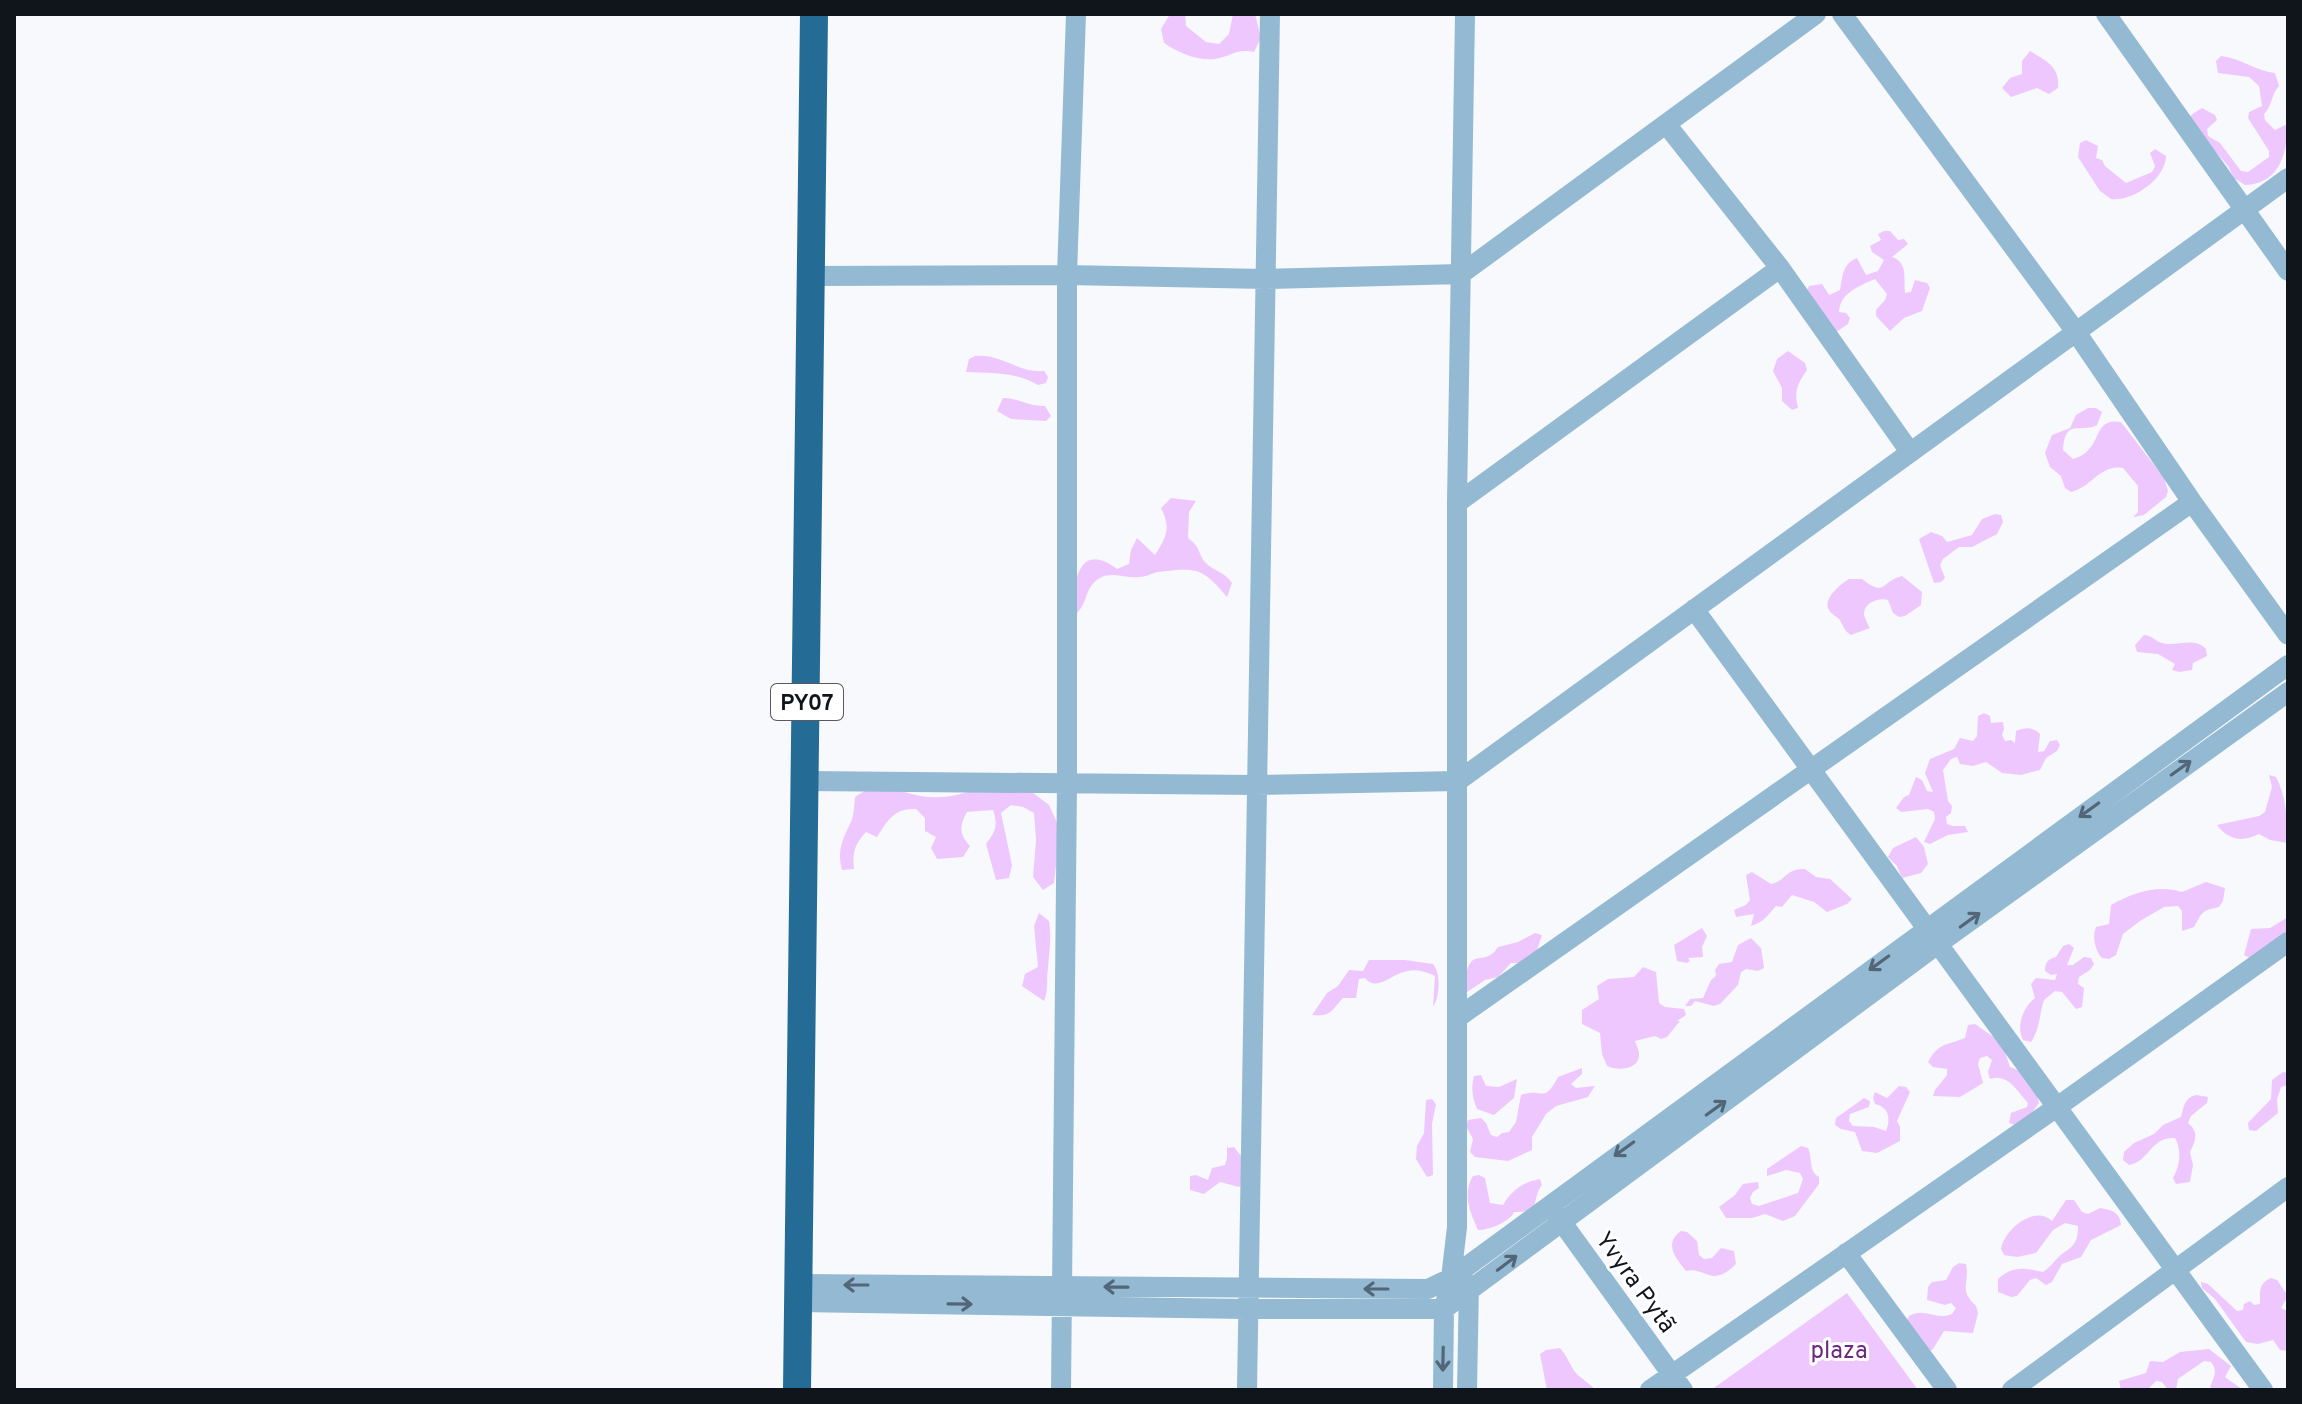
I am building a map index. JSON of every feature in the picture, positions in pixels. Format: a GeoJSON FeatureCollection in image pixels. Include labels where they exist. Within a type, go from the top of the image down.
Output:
{"type":"FeatureCollection","features":[{"type":"Feature","properties":{"kind":"highway","name":"PY07"},"geometry":{"type":"LineString","coordinates":[[797,1390],[814,14]]}},
{"type":"Feature","properties":{"kind":"street"},"geometry":{"type":"LineString","coordinates":[[1061,1390],[1067,783],[1067,275],[1076,14]]}},
{"type":"Feature","properties":{"kind":"street"},"geometry":{"type":"LineString","coordinates":[[1247,1390],[1270,14]]}},
{"type":"Feature","properties":{"kind":"street"},"geometry":{"type":"LineString","coordinates":[[1443,1390],[1444,1309],[1457,1227],[1457,503],[1465,14]]}},
{"type":"Feature","properties":{"kind":"street"},"geometry":{"type":"LineString","coordinates":[[810,276],[1067,275],[1265,279],[1461,274],[1816,14]]}},
{"type":"Feature","properties":{"kind":"street"},"geometry":{"type":"LineString","coordinates":[[1842,14],[2076,332],[2192,502],[2288,635]]}},
{"type":"Feature","properties":{"kind":"street"},"geometry":{"type":"LineString","coordinates":[[2106,14],[2288,271]]}},
{"type":"Feature","properties":{"kind":"street"},"geometry":{"type":"LineString","coordinates":[[1666,124],[1780,268],[1910,452]]}},
{"type":"Feature","properties":{"kind":"street"},"geometry":{"type":"LineString","coordinates":[[806,781],[1255,785],[1458,781],[2288,178]]}},
{"type":"Feature","properties":{"kind":"street"},"geometry":{"type":"LineString","coordinates":[[1457,503],[1780,268]]}},
{"type":"Feature","properties":{"kind":"street"},"geometry":{"type":"LineString","coordinates":[[1457,1018],[2192,502]]}},
{"type":"Feature","properties":{"kind":"street"},"geometry":{"type":"LineString","coordinates":[[1694,609],[2263,1390]]}},
{"type":"Feature","properties":{"kind":"street"},"geometry":{"type":"LineString","coordinates":[[799,1293],[1249,1299],[1444,1309],[1561,1223],[2288,665]]}},
{"type":"Feature","properties":{"kind":"street"},"geometry":{"type":"LineString","coordinates":[[1249,1299],[1428,1289],[1451,1278],[1550,1203],[2288,692]]}},
{"type":"Feature","properties":{"kind":"street"},"geometry":{"type":"LineString","coordinates":[[1650,1390],[1677,1382],[1846,1253],[2288,942]]}},
{"type":"Feature","properties":{"kind":"street"},"geometry":{"type":"LineString","coordinates":[[2012,1390],[2288,1187]]}},
{"type":"Feature","properties":{"kind":"street","name":"Yvyra Pytã"},"geometry":{"type":"LineString","coordinates":[[1550,1203],[1561,1223],[1677,1382]]}},
{"type":"Feature","properties":{"kind":"street"},"geometry":{"type":"LineString","coordinates":[[1457,1227],[1471,1261],[1467,1390]]}},
{"type":"Feature","properties":{"kind":"street"},"geometry":{"type":"LineString","coordinates":[[1846,1253],[1947,1390]]}},
{"type":"Feature","properties":{"kind":"green space"},"geometry":{"type":"Polygon","coordinates":[[[1170,14],[1185,14],[1186,26],[1206,42],[1219,44],[1229,34],[1233,14],[1255,14],[1261,38],[1254,52],[1238,52],[1215,59],[1195,57],[1164,43],[1161,29],[1170,14]]]}},
{"type":"Feature","properties":{"kind":"green space"},"geometry":{"type":"Polygon","coordinates":[[[2030,51],[2055,70],[2058,88],[2049,94],[2037,88],[2011,97],[2002,88],[2010,78],[2022,74],[2022,61],[2030,51]]]}},
{"type":"Feature","properties":{"kind":"green space"},"geometry":{"type":"Polygon","coordinates":[[[2221,56],[2275,73],[2279,86],[2264,114],[2265,120],[2275,130],[2287,124],[2288,118],[2284,153],[2275,172],[2257,183],[2245,185],[2234,178],[2228,166],[2189,121],[2191,115],[2202,108],[2215,115],[2217,120],[2207,129],[2208,136],[2220,143],[2241,171],[2248,172],[2269,157],[2269,151],[2248,118],[2249,112],[2262,106],[2259,86],[2249,77],[2218,73],[2216,61],[2221,56]]]}},
{"type":"Feature","properties":{"kind":"green space"},"geometry":{"type":"Polygon","coordinates":[[[2086,140],[2098,146],[2096,158],[2126,183],[2152,172],[2155,166],[2150,153],[2155,149],[2166,156],[2165,164],[2154,180],[2138,193],[2111,199],[2100,191],[2078,157],[2080,143],[2086,140]]]}},
{"type":"Feature","properties":{"kind":"green space"},"geometry":{"type":"Polygon","coordinates":[[[1890,231],[1898,240],[1904,239],[1908,244],[1892,257],[1903,267],[1905,293],[1911,292],[1915,280],[1927,283],[1930,288],[1922,311],[1904,318],[1890,331],[1876,316],[1876,310],[1887,294],[1875,279],[1851,291],[1843,300],[1839,312],[1846,313],[1850,318],[1848,324],[1832,335],[1806,292],[1809,286],[1822,284],[1829,295],[1840,290],[1846,267],[1857,258],[1866,275],[1878,271],[1884,260],[1872,252],[1870,246],[1881,240],[1878,234],[1890,231]]]}},
{"type":"Feature","properties":{"kind":"green space"},"geometry":{"type":"Polygon","coordinates":[[[1788,351],[1805,363],[1807,370],[1797,388],[1798,408],[1792,410],[1782,401],[1782,388],[1773,371],[1777,359],[1788,351]]]}},
{"type":"Feature","properties":{"kind":"green space"},"geometry":{"type":"Polygon","coordinates":[[[975,356],[1044,371],[1048,377],[1046,383],[1038,385],[1003,374],[966,372],[969,359],[975,356]]]}},
{"type":"Feature","properties":{"kind":"green space"},"geometry":{"type":"Polygon","coordinates":[[[1003,398],[1045,406],[1051,416],[1046,421],[1011,419],[997,411],[1003,398]]]}},
{"type":"Feature","properties":{"kind":"green space"},"geometry":{"type":"Polygon","coordinates":[[[2088,408],[2102,412],[2097,425],[2070,430],[2063,450],[2073,459],[2083,455],[2105,424],[2121,422],[2164,478],[2168,491],[2166,497],[2144,515],[2133,517],[2138,512],[2138,486],[2123,468],[2108,470],[2071,492],[2065,488],[2061,476],[2050,467],[2045,453],[2052,435],[2070,428],[2076,415],[2088,408]]]}},
{"type":"Feature","properties":{"kind":"green space"},"geometry":{"type":"Polygon","coordinates":[[[1171,498],[1196,501],[1189,512],[1188,538],[1207,564],[1232,583],[1227,597],[1212,580],[1191,570],[1158,572],[1140,577],[1108,575],[1093,584],[1081,608],[1071,618],[1076,582],[1085,563],[1103,561],[1117,569],[1129,564],[1137,538],[1155,555],[1166,532],[1161,508],[1171,498]]]}},
{"type":"Feature","properties":{"kind":"green space"},"geometry":{"type":"Polygon","coordinates":[[[2001,515],[2003,522],[1997,534],[1972,547],[1959,547],[1943,559],[1940,565],[1945,578],[1934,583],[1919,539],[1931,532],[1942,536],[1947,542],[1972,535],[1982,519],[2001,515]]]}},
{"type":"Feature","properties":{"kind":"green space"},"geometry":{"type":"Polygon","coordinates":[[[1902,576],[1922,592],[1921,605],[1905,616],[1899,617],[1893,613],[1888,600],[1876,600],[1864,611],[1870,628],[1851,635],[1827,606],[1837,588],[1849,579],[1862,579],[1880,588],[1902,576]]]}},
{"type":"Feature","properties":{"kind":"green space"},"geometry":{"type":"Polygon","coordinates":[[[2144,635],[2168,644],[2196,643],[2206,649],[2207,656],[2193,663],[2192,670],[2172,670],[2175,664],[2158,654],[2137,652],[2135,645],[2144,635]]]}},
{"type":"Feature","properties":{"kind":"green space"},"geometry":{"type":"Polygon","coordinates":[[[1984,713],[1990,716],[1991,723],[2003,722],[2005,741],[2015,743],[2016,731],[2029,728],[2040,734],[2038,752],[2044,751],[2050,741],[2057,740],[2060,745],[2046,758],[2040,770],[2021,775],[2002,773],[1986,762],[1973,766],[1960,764],[1957,757],[1951,759],[1943,770],[1948,801],[1952,806],[1951,813],[1946,817],[1947,824],[1965,826],[1968,832],[1948,835],[1930,844],[1924,842],[1935,819],[1934,812],[1928,809],[1901,812],[1896,808],[1909,795],[1916,777],[1922,780],[1927,791],[1933,792],[1925,773],[1930,759],[1954,749],[1960,738],[1973,741],[1977,736],[1978,716],[1984,713]]]}},
{"type":"Feature","properties":{"kind":"green space"},"geometry":{"type":"Polygon","coordinates":[[[2269,775],[2276,777],[2282,792],[2288,843],[2270,840],[2259,834],[2242,839],[2226,834],[2217,825],[2265,812],[2272,787],[2269,775]]]}},
{"type":"Feature","properties":{"kind":"green space"},"geometry":{"type":"Polygon","coordinates":[[[986,786],[1028,789],[1049,805],[1060,829],[1054,883],[1043,890],[1033,877],[1036,840],[1034,813],[1011,805],[1001,813],[1012,865],[1009,878],[996,880],[986,844],[995,828],[993,810],[967,812],[961,830],[970,846],[963,857],[937,859],[931,848],[936,837],[925,831],[925,818],[916,809],[902,811],[888,820],[877,837],[866,832],[855,849],[854,869],[842,870],[841,846],[852,818],[855,797],[864,791],[882,788],[936,797],[986,786]]]}},
{"type":"Feature","properties":{"kind":"green space"},"geometry":{"type":"Polygon","coordinates":[[[1916,837],[1924,847],[1928,864],[1921,873],[1902,878],[1897,866],[1888,857],[1893,848],[1916,837]]]}},
{"type":"Feature","properties":{"kind":"green space"},"geometry":{"type":"Polygon","coordinates":[[[1805,869],[1816,877],[1830,879],[1852,899],[1827,912],[1814,902],[1792,895],[1782,907],[1776,906],[1765,918],[1751,926],[1754,914],[1736,917],[1734,910],[1750,900],[1746,875],[1752,872],[1771,884],[1794,870],[1805,869]]]}},
{"type":"Feature","properties":{"kind":"green space"},"geometry":{"type":"Polygon","coordinates":[[[2206,882],[2225,888],[2223,901],[2219,907],[2203,913],[2194,927],[2182,931],[2182,911],[2178,906],[2164,907],[2123,934],[2116,955],[2109,959],[2102,958],[2095,943],[2095,931],[2096,927],[2109,924],[2111,905],[2145,891],[2164,889],[2182,892],[2206,882]]]}},
{"type":"Feature","properties":{"kind":"green space"},"geometry":{"type":"Polygon","coordinates":[[[1039,913],[1049,921],[1050,933],[1044,1001],[1022,986],[1025,974],[1038,967],[1034,926],[1039,913]]]}},
{"type":"Feature","properties":{"kind":"green space"},"geometry":{"type":"Polygon","coordinates":[[[2288,917],[2288,936],[2250,958],[2244,955],[2251,929],[2270,928],[2288,917]]]}},
{"type":"Feature","properties":{"kind":"green space"},"geometry":{"type":"Polygon","coordinates":[[[1702,928],[1707,936],[1702,947],[1703,957],[1688,958],[1690,961],[1687,963],[1677,961],[1674,945],[1702,928]]]}},
{"type":"Feature","properties":{"kind":"green space"},"geometry":{"type":"Polygon","coordinates":[[[1535,933],[1542,935],[1536,953],[1519,963],[1511,963],[1498,977],[1485,980],[1464,992],[1472,961],[1535,933]]]}},
{"type":"Feature","properties":{"kind":"green space"},"geometry":{"type":"Polygon","coordinates":[[[1751,938],[1761,948],[1764,968],[1741,972],[1738,985],[1720,1004],[1714,1006],[1695,1001],[1691,1006],[1685,1006],[1690,999],[1703,998],[1719,964],[1732,962],[1738,945],[1751,938]]]}},
{"type":"Feature","properties":{"kind":"green space"},"geometry":{"type":"Polygon","coordinates":[[[2069,944],[2074,948],[2067,965],[2073,965],[2084,957],[2091,958],[2094,964],[2079,977],[2078,984],[2084,988],[2082,1007],[2076,1009],[2062,992],[2055,991],[2044,1000],[2031,1042],[2023,1040],[2020,1029],[2022,1017],[2035,998],[2031,984],[2036,978],[2055,980],[2057,974],[2051,975],[2045,971],[2046,963],[2069,944]]]}},
{"type":"Feature","properties":{"kind":"green space"},"geometry":{"type":"Polygon","coordinates":[[[1369,960],[1433,964],[1439,985],[1433,1007],[1435,976],[1411,970],[1375,984],[1365,978],[1359,979],[1356,998],[1343,998],[1327,1014],[1312,1015],[1349,970],[1363,971],[1369,960]]]}},
{"type":"Feature","properties":{"kind":"green space"},"geometry":{"type":"Polygon","coordinates":[[[1643,967],[1656,972],[1659,1003],[1665,1007],[1684,1009],[1686,1015],[1677,1021],[1680,1021],[1667,1037],[1661,1039],[1655,1036],[1635,1041],[1639,1054],[1632,1066],[1611,1068],[1602,1054],[1600,1033],[1582,1024],[1582,1010],[1599,999],[1597,986],[1608,979],[1634,977],[1643,967]]]}},
{"type":"Feature","properties":{"kind":"green space"},"geometry":{"type":"Polygon","coordinates":[[[1975,1024],[2002,1043],[2010,1067],[2026,1076],[2035,1090],[2039,1103],[2031,1114],[2015,1125],[2009,1123],[2011,1113],[2027,1107],[2028,1103],[2007,1081],[1990,1079],[1988,1072],[1992,1060],[1987,1056],[1980,1058],[1978,1064],[1983,1083],[1960,1097],[1933,1096],[1947,1075],[1947,1069],[1933,1067],[1928,1062],[1940,1048],[1965,1038],[1968,1025],[1975,1024]]]}},
{"type":"Feature","properties":{"kind":"green space"},"geometry":{"type":"Polygon","coordinates":[[[1582,1068],[1582,1074],[1571,1084],[1576,1088],[1595,1086],[1588,1097],[1556,1106],[1546,1114],[1532,1137],[1532,1150],[1508,1161],[1475,1157],[1470,1152],[1473,1139],[1466,1126],[1468,1120],[1481,1118],[1491,1135],[1497,1137],[1509,1132],[1516,1122],[1521,1095],[1546,1093],[1558,1077],[1582,1068]]]}},
{"type":"Feature","properties":{"kind":"green space"},"geometry":{"type":"Polygon","coordinates":[[[2283,1072],[2288,1073],[2288,1085],[2281,1087],[2277,1099],[2278,1113],[2256,1131],[2249,1130],[2248,1123],[2271,1099],[2272,1080],[2283,1072]]]}},
{"type":"Feature","properties":{"kind":"green space"},"geometry":{"type":"Polygon","coordinates":[[[1481,1075],[1486,1086],[1499,1087],[1517,1079],[1514,1098],[1494,1115],[1477,1109],[1474,1101],[1474,1076],[1481,1075]]]}},
{"type":"Feature","properties":{"kind":"green space"},"geometry":{"type":"Polygon","coordinates":[[[1899,1086],[1906,1087],[1910,1092],[1897,1121],[1900,1141],[1877,1153],[1862,1151],[1855,1132],[1835,1125],[1836,1118],[1864,1098],[1870,1101],[1869,1107],[1850,1114],[1849,1121],[1853,1126],[1886,1131],[1888,1114],[1875,1104],[1873,1098],[1875,1092],[1887,1098],[1899,1086]]]}},
{"type":"Feature","properties":{"kind":"green space"},"geometry":{"type":"Polygon","coordinates":[[[2196,1095],[2208,1097],[2207,1103],[2191,1116],[2188,1123],[2195,1136],[2190,1152],[2193,1165],[2190,1182],[2176,1184],[2173,1178],[2179,1158],[2175,1138],[2160,1141],[2136,1163],[2129,1165],[2123,1160],[2124,1152],[2134,1143],[2181,1117],[2187,1101],[2196,1095]]]}},
{"type":"Feature","properties":{"kind":"green space"},"geometry":{"type":"Polygon","coordinates":[[[1432,1099],[1436,1104],[1432,1124],[1433,1175],[1427,1177],[1416,1159],[1417,1146],[1424,1133],[1426,1100],[1432,1099]]]}},
{"type":"Feature","properties":{"kind":"green space"},"geometry":{"type":"Polygon","coordinates":[[[1227,1145],[1228,1148],[1234,1147],[1242,1157],[1243,1183],[1239,1187],[1220,1182],[1204,1194],[1190,1190],[1190,1176],[1208,1180],[1212,1168],[1225,1165],[1227,1145]]]}},
{"type":"Feature","properties":{"kind":"green space"},"geometry":{"type":"Polygon","coordinates":[[[1801,1146],[1808,1148],[1819,1184],[1795,1216],[1783,1221],[1765,1214],[1752,1218],[1726,1218],[1719,1207],[1735,1195],[1743,1184],[1758,1182],[1759,1188],[1750,1198],[1752,1204],[1759,1206],[1798,1193],[1803,1179],[1800,1173],[1786,1170],[1767,1176],[1767,1169],[1801,1146]]]}},
{"type":"Feature","properties":{"kind":"green space"},"geometry":{"type":"Polygon","coordinates":[[[1473,1176],[1485,1178],[1490,1203],[1503,1205],[1514,1191],[1528,1182],[1540,1179],[1542,1185],[1532,1208],[1514,1212],[1499,1225],[1478,1230],[1470,1210],[1468,1190],[1473,1176]]]}},
{"type":"Feature","properties":{"kind":"green space"},"geometry":{"type":"Polygon","coordinates":[[[2066,1200],[2074,1200],[2082,1212],[2088,1214],[2100,1208],[2112,1211],[2119,1217],[2121,1225],[2091,1240],[2081,1257],[2062,1264],[2052,1282],[2046,1285],[2036,1278],[2030,1280],[2017,1296],[1998,1292],[1998,1279],[2009,1271],[2030,1269],[2043,1272],[2074,1243],[2078,1226],[2065,1223],[2053,1230],[2036,1253],[2017,1257],[2004,1255],[2001,1249],[2014,1227],[2029,1217],[2045,1217],[2052,1221],[2066,1200]]]}},
{"type":"Feature","properties":{"kind":"green space"},"geometry":{"type":"Polygon","coordinates":[[[1681,1231],[1697,1241],[1699,1255],[1704,1259],[1712,1258],[1721,1248],[1734,1251],[1736,1264],[1714,1276],[1686,1271],[1672,1246],[1681,1231]]]}},
{"type":"Feature","properties":{"kind":"green space"},"geometry":{"type":"Polygon","coordinates":[[[1959,1263],[1966,1264],[1966,1291],[1978,1313],[1973,1333],[1944,1331],[1927,1353],[1906,1323],[1909,1316],[1915,1314],[1952,1314],[1956,1308],[1951,1303],[1945,1305],[1927,1300],[1928,1287],[1932,1282],[1946,1280],[1959,1263]]]}},
{"type":"Feature","properties":{"kind":"green space"},"geometry":{"type":"Polygon","coordinates":[[[2271,1278],[2277,1280],[2288,1296],[2281,1308],[2288,1311],[2288,1351],[2280,1350],[2273,1340],[2258,1344],[2246,1342],[2215,1299],[2202,1288],[2201,1282],[2208,1284],[2237,1311],[2243,1310],[2244,1304],[2250,1301],[2254,1305],[2260,1304],[2262,1286],[2271,1278]]]}},
{"type":"Feature","properties":{"kind":"green space","name":"plaza"},"geometry":{"type":"Polygon","coordinates":[[[1847,1293],[1918,1390],[1711,1390],[1847,1293]]]}},
{"type":"Feature","properties":{"kind":"green space"},"geometry":{"type":"Polygon","coordinates":[[[1560,1348],[1575,1372],[1596,1390],[1547,1390],[1540,1354],[1560,1348]]]}},
{"type":"Feature","properties":{"kind":"green space"},"geometry":{"type":"Polygon","coordinates":[[[2209,1349],[2231,1366],[2225,1377],[2243,1390],[2216,1390],[2210,1387],[2214,1368],[2211,1362],[2204,1361],[2178,1379],[2176,1390],[2168,1390],[2162,1382],[2156,1381],[2147,1390],[2121,1390],[2119,1381],[2146,1373],[2150,1361],[2163,1362],[2180,1352],[2209,1349]]]}}]}
